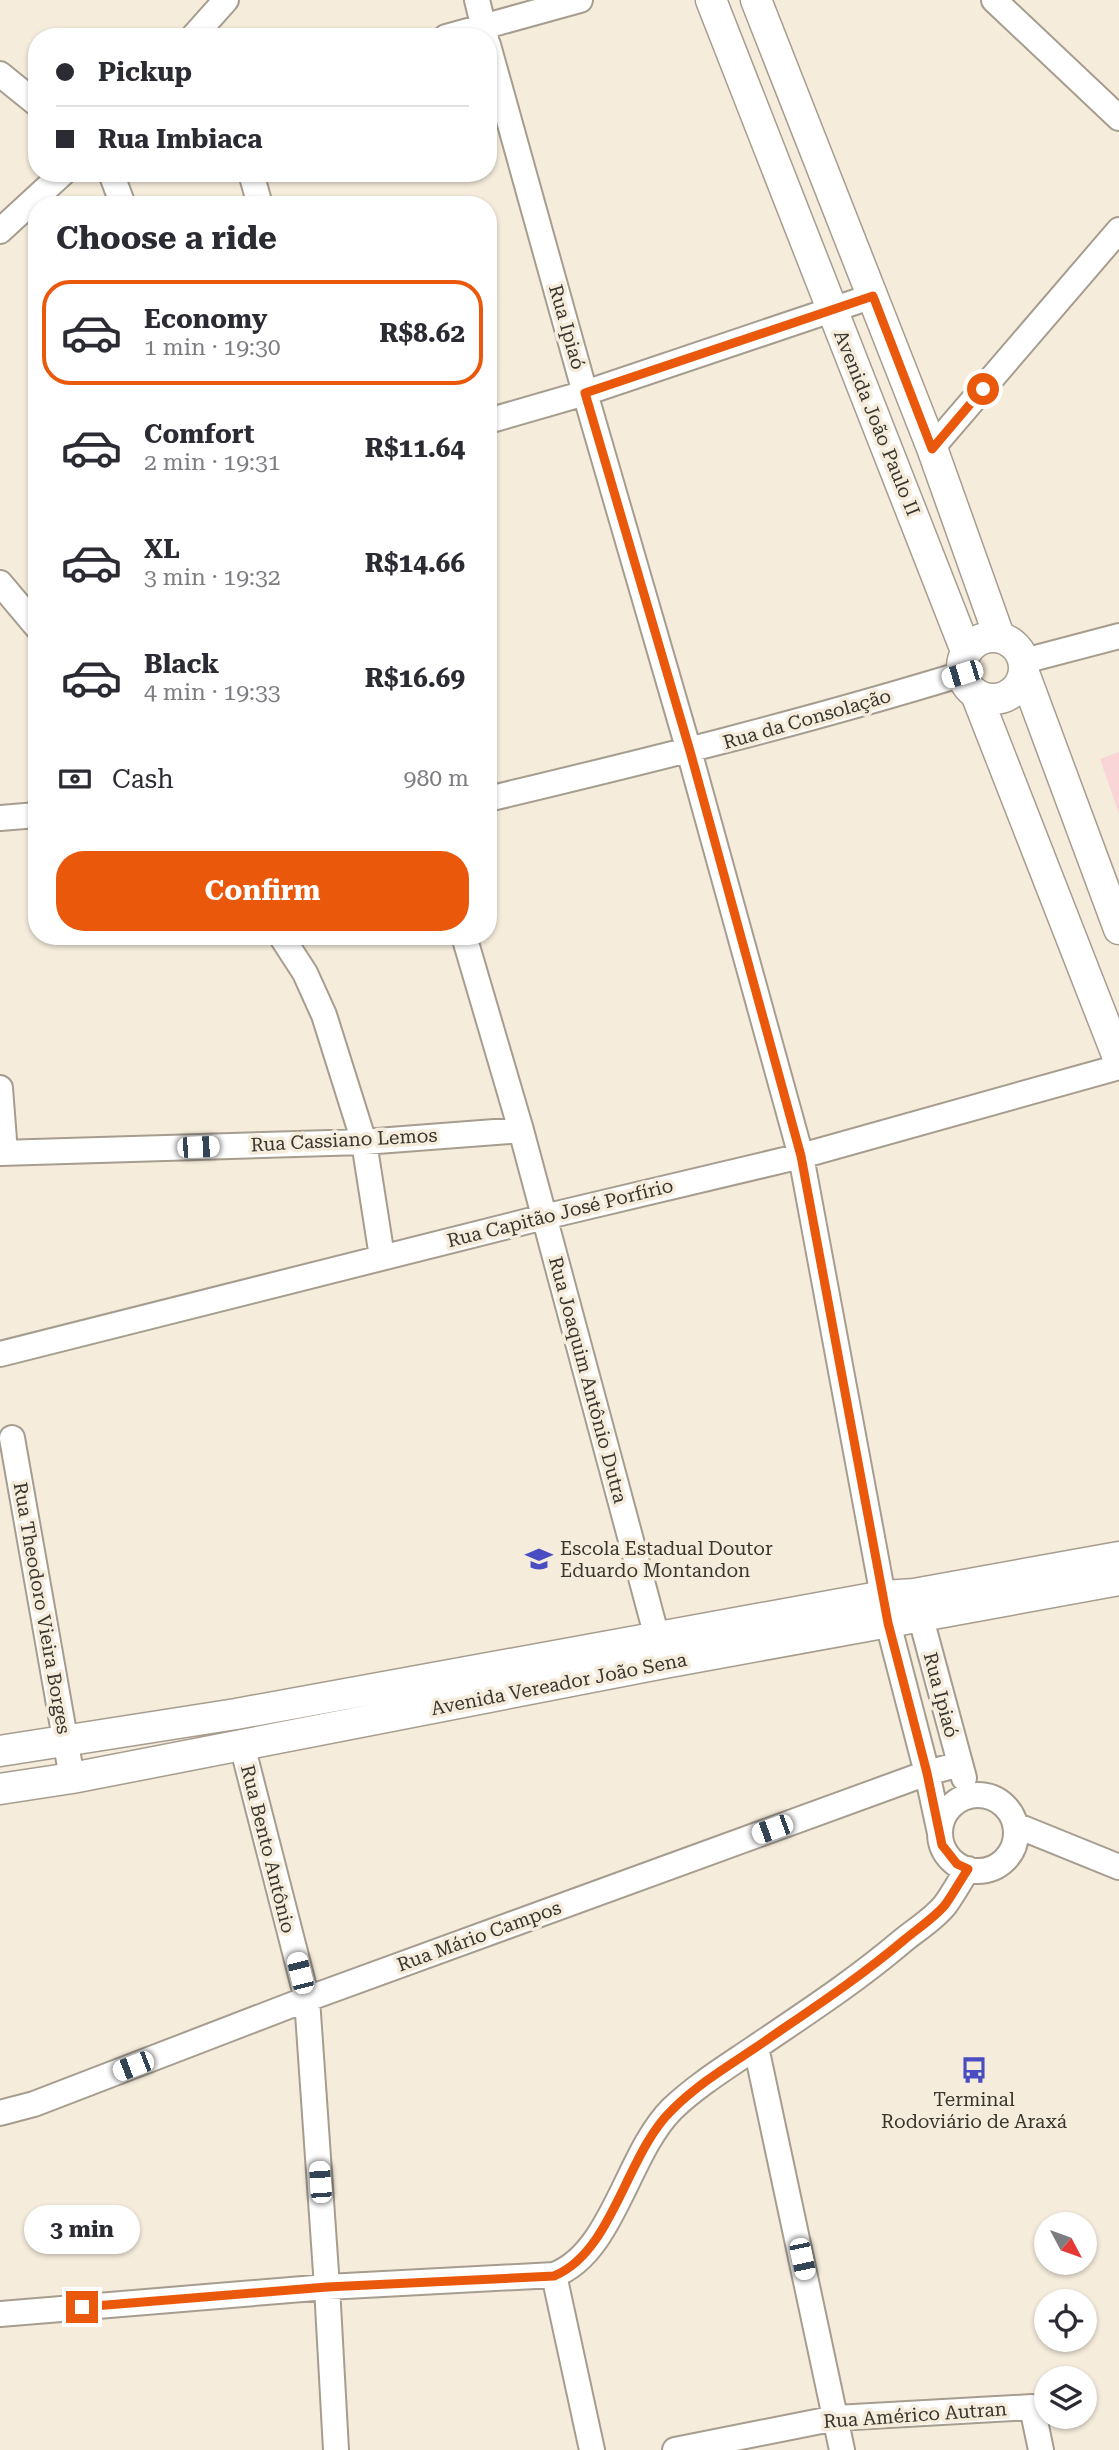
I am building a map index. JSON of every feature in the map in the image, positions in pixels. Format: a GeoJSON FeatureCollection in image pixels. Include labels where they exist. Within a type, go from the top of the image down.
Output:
{"type":"FeatureCollection","features":[{"type":"Feature","properties":{"kind":"main road","name":"Avenida João Paulo II"},"geometry":{"type":"LineString","coordinates":[[711,0],[1119,1060]]}},
{"type":"Feature","properties":{"kind":"main road","name":"Avenida João Paulo II"},"geometry":{"type":"LineString","coordinates":[[762,4],[932,449],[999,636]]}},
{"type":"Feature","properties":{"kind":"main road"},"geometry":{"type":"LineString","coordinates":[[1024,667],[1020,685],[1011,694],[1000,698],[987,699],[968,673],[975,642],[986,637],[999,636],[1019,649],[1119,929]]}},
{"type":"Feature","properties":{"kind":"main road","name":"Avenida Vereador João Sena"},"geometry":{"type":"LineString","coordinates":[[917,1605],[1119,1557]]}},
{"type":"Feature","properties":{"kind":"main road","name":"Avenida Vereador João Sena"},"geometry":{"type":"LineString","coordinates":[[0,1789],[242,1745],[661,1651],[886,1609],[1119,1580]]}},
{"type":"Feature","properties":{"kind":"main road","name":"Avenida Vereador João Sena"},"geometry":{"type":"LineString","coordinates":[[0,1751],[661,1651]]}},
{"type":"Feature","properties":{"kind":"street"},"geometry":{"type":"LineString","coordinates":[[207,28],[226,0]]}},
{"type":"Feature","properties":{"kind":"street","name":"Rua Ipiaó"},"geometry":{"type":"LineString","coordinates":[[477,0],[484,28]]}},
{"type":"Feature","properties":{"kind":"street"},"geometry":{"type":"LineString","coordinates":[[497,32],[580,0]]}},
{"type":"Feature","properties":{"kind":"street"},"geometry":{"type":"LineString","coordinates":[[994,0],[1119,118]]}},
{"type":"Feature","properties":{"kind":"street"},"geometry":{"type":"LineString","coordinates":[[0,74],[28,97]]}},
{"type":"Feature","properties":{"kind":"street","name":"Rua Ipiaó"},"geometry":{"type":"LineString","coordinates":[[497,76],[585,393],[690,751],[801,1156],[886,1609],[942,1845],[948,1856],[968,1869]]}},
{"type":"Feature","properties":{"kind":"street"},"geometry":{"type":"LineString","coordinates":[[38,196],[53,182]]}},
{"type":"Feature","properties":{"kind":"street"},"geometry":{"type":"LineString","coordinates":[[0,231],[28,205]]}},
{"type":"Feature","properties":{"kind":"street"},"geometry":{"type":"LineString","coordinates":[[932,449],[1119,230]]}},
{"type":"Feature","properties":{"kind":"street"},"geometry":{"type":"LineString","coordinates":[[497,418],[585,393],[873,296]]}},
{"type":"Feature","properties":{"kind":"street"},"geometry":{"type":"LineString","coordinates":[[0,583],[28,616]]}},
{"type":"Feature","properties":{"kind":"street"},"geometry":{"type":"LineString","coordinates":[[1024,667],[1119,636]]}},
{"type":"Feature","properties":{"kind":"street","name":"Rua da Consolação"},"geometry":{"type":"LineString","coordinates":[[497,797],[690,751],[968,673]]}},
{"type":"Feature","properties":{"kind":"street"},"geometry":{"type":"LineString","coordinates":[[0,818],[28,816]]}},
{"type":"Feature","properties":{"kind":"street"},"geometry":{"type":"LineString","coordinates":[[287,945],[305,973],[324,1015],[364,1142],[382,1257]]}},
{"type":"Feature","properties":{"kind":"street","name":"Rua Joaquim Antônio Dutra"},"geometry":{"type":"LineString","coordinates":[[467,945],[521,1130],[661,1651]]}},
{"type":"Feature","properties":{"kind":"street","name":"Rua Capitão José Porfírio"},"geometry":{"type":"LineString","coordinates":[[0,1354],[382,1257],[801,1156],[1119,1067]]}},
{"type":"Feature","properties":{"kind":"street"},"geometry":{"type":"LineString","coordinates":[[0,1088],[2,1153]]}},
{"type":"Feature","properties":{"kind":"street","name":"Rua Cassiano Lemos"},"geometry":{"type":"LineString","coordinates":[[2,1153],[364,1142],[521,1130]]}},
{"type":"Feature","properties":{"kind":"street","name":"Rua Theodoro Vieira Borges"},"geometry":{"type":"LineString","coordinates":[[12,1438],[72,1778]]}},
{"type":"Feature","properties":{"kind":"street","name":"Rua Ipiaó"},"geometry":{"type":"LineString","coordinates":[[917,1605],[968,1796]]}},
{"type":"Feature","properties":{"kind":"street","name":"Rua Bento Antônio"},"geometry":{"type":"LineString","coordinates":[[242,1745],[307,1999],[336,2450]]}},
{"type":"Feature","properties":{"kind":"street","name":"Rua Mário Campos"},"geometry":{"type":"LineString","coordinates":[[0,2113],[34,2104],[307,1999],[927,1773],[960,1764]]}},
{"type":"Feature","properties":{"kind":"street"},"geometry":{"type":"LineString","coordinates":[[0,2314],[327,2287],[554,2276],[567,2270],[582,2259],[594,2243],[650,2138],[670,2112],[699,2085],[879,1961],[944,1906],[968,1869],[990,1868],[1000,1863],[1013,1846],[1015,1825],[1003,1804],[981,1794],[957,1801],[942,1821],[940,1833]]}},
{"type":"Feature","properties":{"kind":"street"},"geometry":{"type":"LineString","coordinates":[[1015,1825],[1119,1867]]}},
{"type":"Feature","properties":{"kind":"street"},"geometry":{"type":"LineString","coordinates":[[756,2047],[842,2450]]}},
{"type":"Feature","properties":{"kind":"street"},"geometry":{"type":"LineString","coordinates":[[554,2276],[592,2450]]}},
{"type":"Feature","properties":{"kind":"street","name":"Rua Américo Autran"},"geometry":{"type":"LineString","coordinates":[[675,2450],[836,2418],[1032,2407],[1041,2450]]}},
{"type":"Feature","properties":{"kind":"shaded area"},"geometry":{"type":"Polygon","coordinates":[[[1119,752],[1119,814],[1100,759],[1119,752]]]}},
{"type":"Feature","properties":{"kind":"place","name":"Escola Estadual Doutor Eduardo Montandon"},"geometry":{"type":"Point","coordinates":[539,1559]}},
{"type":"Feature","properties":{"kind":"place","name":"Terminal Rodoviário de Araxá"},"geometry":{"type":"Point","coordinates":[974,2070]}},
{"type":"Feature","properties":{"kind":"route"},"geometry":{"type":"LineString","coordinates":[[82,2307],[327,2287],[554,2276],[567,2270],[582,2259],[594,2243],[650,2138],[670,2112],[699,2085],[879,1961],[944,1906],[968,1869],[948,1856],[942,1845],[927,1773],[888,1623],[801,1156],[690,751],[585,393],[873,296],[932,449],[983,389]]}}]}
